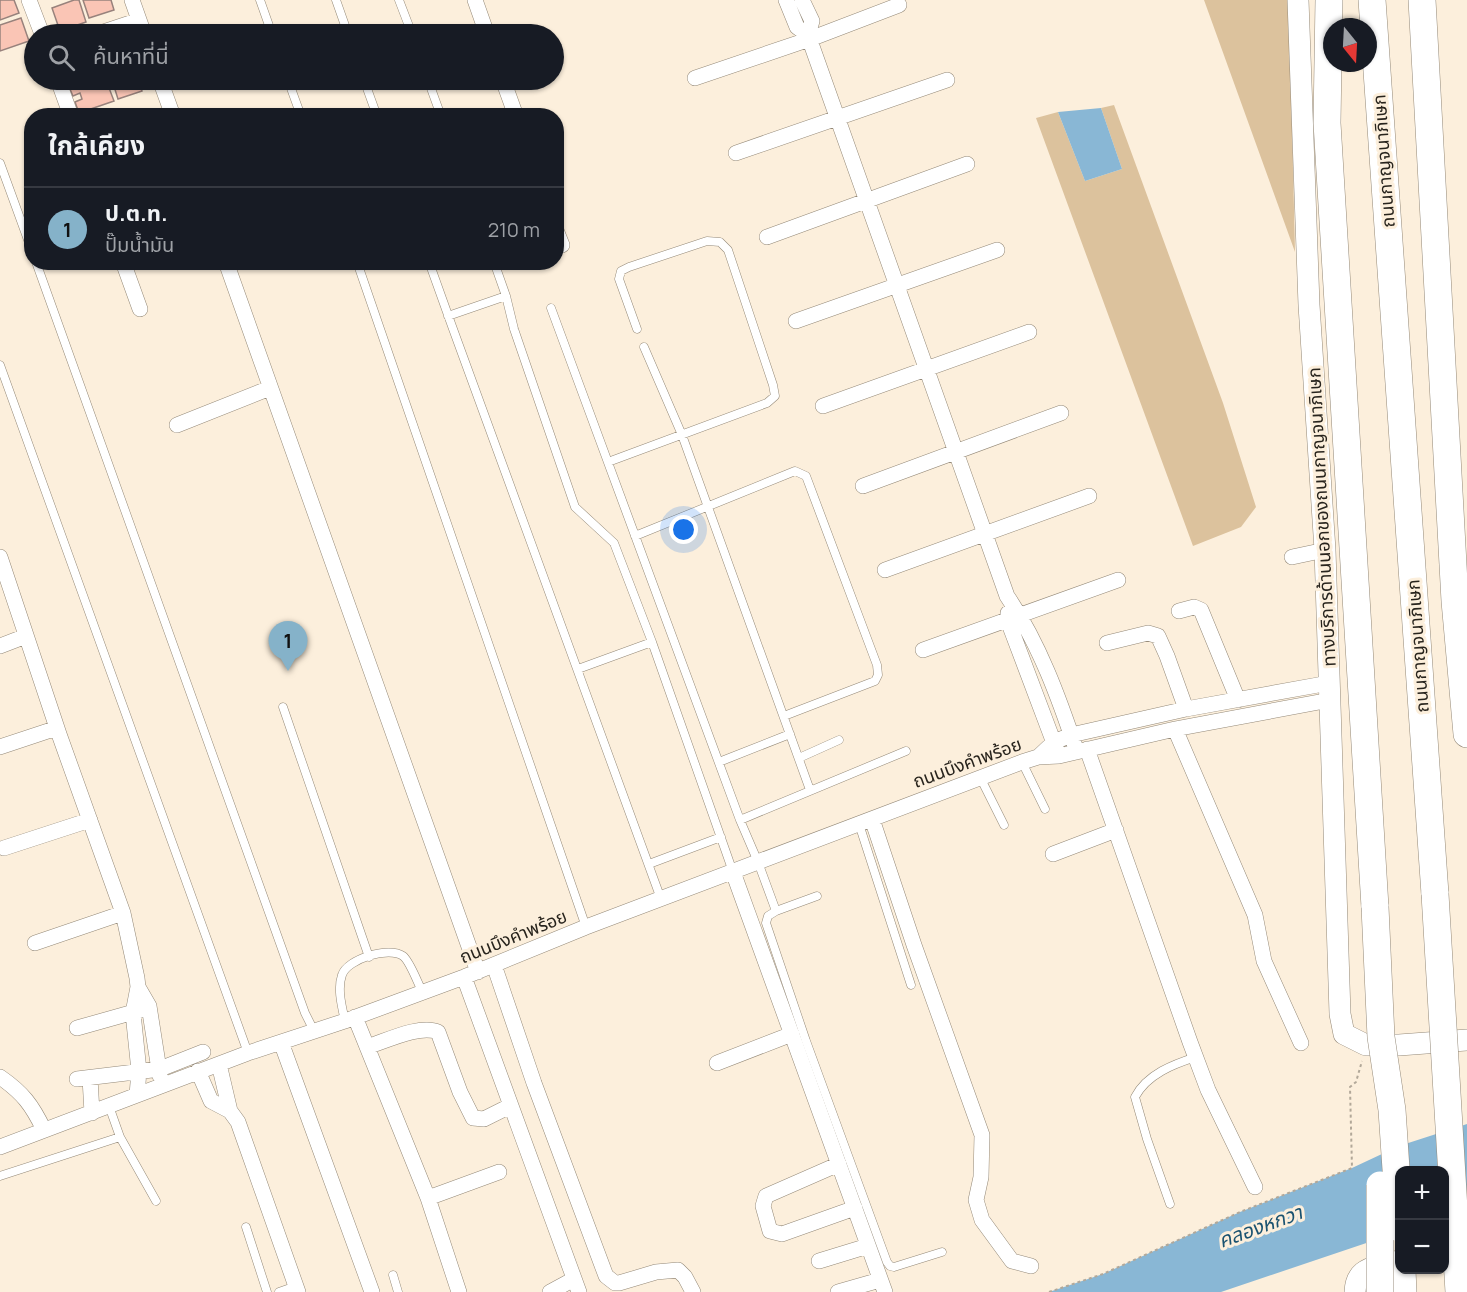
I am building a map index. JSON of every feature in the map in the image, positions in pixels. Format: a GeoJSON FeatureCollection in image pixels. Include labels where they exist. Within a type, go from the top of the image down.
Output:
{"type":"FeatureCollection","features":[{"type":"Feature","properties":{"kind":"highway"},"geometry":{"type":"LineString","coordinates":[[1329,0],[1327,123],[1376,907],[1381,1037],[1377,1112],[1380,1292]]}},
{"type":"Feature","properties":{"kind":"highway","name":"ถนนกาญจนาภิเษก"},"geometry":{"type":"LineString","coordinates":[[1372,0],[1435,894],[1459,1292]]}},
{"type":"Feature","properties":{"kind":"highway"},"geometry":{"type":"LineString","coordinates":[[1422,0],[1455,602],[1467,734]]}},
{"type":"Feature","properties":{"kind":"highway"},"geometry":{"type":"LineString","coordinates":[[1381,1037],[1392,1110],[1399,1220]]}},
{"type":"Feature","properties":{"kind":"highway"},"geometry":{"type":"LineString","coordinates":[[1402,1274],[1403,1292]]}},
{"type":"Feature","properties":{"kind":"main road","name":"ทางบริการด้านนอกของถนนกาญจนาภิเษก"},"geometry":{"type":"LineString","coordinates":[[1298,0],[1309,305],[1324,550],[1340,1014],[1344,1034],[1365,1045],[1467,1040]]}},
{"type":"Feature","properties":{"kind":"main road"},"geometry":{"type":"LineString","coordinates":[[1449,1239],[1467,1233]]}},
{"type":"Feature","properties":{"kind":"main road"},"geometry":{"type":"LineString","coordinates":[[1355,1292],[1356,1282],[1363,1271],[1395,1259]]}},
{"type":"Feature","properties":{"kind":"street"},"geometry":{"type":"LineString","coordinates":[[29,0],[38,24]]}},
{"type":"Feature","properties":{"kind":"street"},"geometry":{"type":"LineString","coordinates":[[132,0],[141,24]]}},
{"type":"Feature","properties":{"kind":"street"},"geometry":{"type":"LineString","coordinates":[[475,0],[483,24]]}},
{"type":"Feature","properties":{"kind":"street"},"geometry":{"type":"LineString","coordinates":[[786,0],[797,27],[809,37],[838,117],[987,534],[1034,689],[1059,756]]}},
{"type":"Feature","properties":{"kind":"street"},"geometry":{"type":"LineString","coordinates":[[802,0],[812,21],[809,37]]}},
{"type":"Feature","properties":{"kind":"street"},"geometry":{"type":"LineString","coordinates":[[695,78],[899,5]]}},
{"type":"Feature","properties":{"kind":"street"},"geometry":{"type":"LineString","coordinates":[[736,153],[947,80]]}},
{"type":"Feature","properties":{"kind":"street"},"geometry":{"type":"LineString","coordinates":[[62,90],[68,108]]}},
{"type":"Feature","properties":{"kind":"street"},"geometry":{"type":"LineString","coordinates":[[164,90],[170,108]]}},
{"type":"Feature","properties":{"kind":"street"},"geometry":{"type":"LineString","coordinates":[[507,90],[513,108]]}},
{"type":"Feature","properties":{"kind":"street"},"geometry":{"type":"LineString","coordinates":[[767,237],[967,164]]}},
{"type":"Feature","properties":{"kind":"street"},"geometry":{"type":"LineString","coordinates":[[796,321],[997,250]]}},
{"type":"Feature","properties":{"kind":"street"},"geometry":{"type":"LineString","coordinates":[[126,270],[140,309]]}},
{"type":"Feature","properties":{"kind":"street"},"geometry":{"type":"LineString","coordinates":[[228,270],[471,975],[510,1106],[577,1286],[550,1292]]}},
{"type":"Feature","properties":{"kind":"street"},"geometry":{"type":"LineString","coordinates":[[823,406],[1029,332]]}},
{"type":"Feature","properties":{"kind":"street"},"geometry":{"type":"LineString","coordinates":[[177,425],[270,388]]}},
{"type":"Feature","properties":{"kind":"street"},"geometry":{"type":"LineString","coordinates":[[863,486],[1061,413]]}},
{"type":"Feature","properties":{"kind":"street"},"geometry":{"type":"LineString","coordinates":[[885,570],[1089,496]]}},
{"type":"Feature","properties":{"kind":"street"},"geometry":{"type":"LineString","coordinates":[[1292,557],[1324,550]]}},
{"type":"Feature","properties":{"kind":"street"},"geometry":{"type":"LineString","coordinates":[[0,557],[57,729],[123,913],[138,987],[149,1006],[160,1087]]}},
{"type":"Feature","properties":{"kind":"street"},"geometry":{"type":"LineString","coordinates":[[923,650],[1118,580]]}},
{"type":"Feature","properties":{"kind":"street"},"geometry":{"type":"LineString","coordinates":[[1179,611],[1194,607],[1201,610],[1238,699]]}},
{"type":"Feature","properties":{"kind":"street"},"geometry":{"type":"LineString","coordinates":[[1014,618],[1051,681],[1071,735],[1082,750],[1116,830],[1208,1090],[1254,1187]]}},
{"type":"Feature","properties":{"kind":"street"},"geometry":{"type":"LineString","coordinates":[[1107,644],[1148,633],[1158,636],[1186,709]]}},
{"type":"Feature","properties":{"kind":"street"},"geometry":{"type":"LineString","coordinates":[[0,646],[26,636]]}},
{"type":"Feature","properties":{"kind":"street"},"geometry":{"type":"LineString","coordinates":[[1034,689],[1051,681]]}},
{"type":"Feature","properties":{"kind":"street","name":"ถนนบึงคำพร้อย"},"geometry":{"type":"LineString","coordinates":[[1038,757],[1054,742],[1071,735],[1186,709],[1238,699],[1329,692]]}},
{"type":"Feature","properties":{"kind":"street","name":"ถนนบึงคำพร้อย"},"geometry":{"type":"LineString","coordinates":[[0,1147],[198,1071],[471,975],[586,927],[1022,762],[1038,757],[1059,756],[1329,692]]}},
{"type":"Feature","properties":{"kind":"street"},"geometry":{"type":"LineString","coordinates":[[0,747],[57,729]]}},
{"type":"Feature","properties":{"kind":"street"},"geometry":{"type":"LineString","coordinates":[[1175,729],[1255,915],[1264,961],[1301,1043]]}},
{"type":"Feature","properties":{"kind":"street"},"geometry":{"type":"LineString","coordinates":[[4,848],[90,820]]}},
{"type":"Feature","properties":{"kind":"street"},"geometry":{"type":"LineString","coordinates":[[866,821],[914,945],[982,1135],[981,1177],[976,1200],[982,1220],[1012,1261],[1031,1266]]}},
{"type":"Feature","properties":{"kind":"street"},"geometry":{"type":"LineString","coordinates":[[1053,854],[1116,830]]}},
{"type":"Feature","properties":{"kind":"street"},"geometry":{"type":"LineString","coordinates":[[733,872],[883,1286],[838,1292]]}},
{"type":"Feature","properties":{"kind":"street"},"geometry":{"type":"LineString","coordinates":[[35,944],[123,913]]}},
{"type":"Feature","properties":{"kind":"street"},"geometry":{"type":"LineString","coordinates":[[494,965],[534,1083],[606,1276],[615,1283],[656,1272],[678,1270],[685,1277],[693,1292]]}},
{"type":"Feature","properties":{"kind":"street"},"geometry":{"type":"LineString","coordinates":[[137,1095],[139,1071],[133,1013],[138,987]]}},
{"type":"Feature","properties":{"kind":"street"},"geometry":{"type":"LineString","coordinates":[[77,1028],[133,1013],[149,1006]]}},
{"type":"Feature","properties":{"kind":"street"},"geometry":{"type":"LineString","coordinates":[[350,1019],[367,1047],[429,1198],[459,1292]]}},
{"type":"Feature","properties":{"kind":"street"},"geometry":{"type":"LineString","coordinates":[[367,1047],[414,1031],[435,1030],[438,1032],[460,1092],[473,1118],[484,1119],[510,1106]]}},
{"type":"Feature","properties":{"kind":"street"},"geometry":{"type":"LineString","coordinates":[[717,1063],[792,1034]]}},
{"type":"Feature","properties":{"kind":"street"},"geometry":{"type":"LineString","coordinates":[[281,1042],[372,1292]]}},
{"type":"Feature","properties":{"kind":"street"},"geometry":{"type":"LineString","coordinates":[[92,1113],[83,1078],[159,1069],[203,1052]]}},
{"type":"Feature","properties":{"kind":"street"},"geometry":{"type":"LineString","coordinates":[[219,1064],[230,1111],[238,1122],[297,1289]]}},
{"type":"Feature","properties":{"kind":"street"},"geometry":{"type":"LineString","coordinates":[[198,1071],[211,1101],[230,1111]]}},
{"type":"Feature","properties":{"kind":"street"},"geometry":{"type":"LineString","coordinates":[[0,1077],[18,1090],[32,1105],[44,1130]]}},
{"type":"Feature","properties":{"kind":"street"},"geometry":{"type":"LineString","coordinates":[[839,1164],[766,1196],[763,1206],[770,1232],[782,1234],[855,1208]]}},
{"type":"Feature","properties":{"kind":"street"},"geometry":{"type":"LineString","coordinates":[[429,1198],[498,1172]]}},
{"type":"Feature","properties":{"kind":"street"},"geometry":{"type":"LineString","coordinates":[[819,1261],[868,1246]]}},
{"type":"Feature","properties":{"kind":"lane"},"geometry":{"type":"LineString","coordinates":[[260,0],[268,24]]}},
{"type":"Feature","properties":{"kind":"lane"},"geometry":{"type":"LineString","coordinates":[[336,0],[344,24]]}},
{"type":"Feature","properties":{"kind":"lane"},"geometry":{"type":"LineString","coordinates":[[399,0],[408,24]]}},
{"type":"Feature","properties":{"kind":"lane"},"geometry":{"type":"LineString","coordinates":[[292,90],[298,108]]}},
{"type":"Feature","properties":{"kind":"lane"},"geometry":{"type":"LineString","coordinates":[[367,90],[373,108]]}},
{"type":"Feature","properties":{"kind":"lane"},"geometry":{"type":"LineString","coordinates":[[432,90],[438,108]]}},
{"type":"Feature","properties":{"kind":"lane"},"geometry":{"type":"LineString","coordinates":[[0,163],[24,229]]}},
{"type":"Feature","properties":{"kind":"lane"},"geometry":{"type":"LineString","coordinates":[[608,462],[767,403],[775,396],[728,250],[720,242],[707,241],[621,271],[619,279],[637,329]]}},
{"type":"Feature","properties":{"kind":"lane"},"geometry":{"type":"LineString","coordinates":[[39,270],[305,1013],[314,1031]]}},
{"type":"Feature","properties":{"kind":"lane"},"geometry":{"type":"LineString","coordinates":[[360,270],[586,927]]}},
{"type":"Feature","properties":{"kind":"lane"},"geometry":{"type":"LineString","coordinates":[[432,270],[514,501],[578,669],[661,899]]}},
{"type":"Feature","properties":{"kind":"lane"},"geometry":{"type":"LineString","coordinates":[[497,270],[514,329],[575,507],[614,543],[652,642],[733,872]]}},
{"type":"Feature","properties":{"kind":"lane"},"geometry":{"type":"LineString","coordinates":[[448,316],[506,296]]}},
{"type":"Feature","properties":{"kind":"lane"},"geometry":{"type":"LineString","coordinates":[[551,308],[740,820],[776,911]]}},
{"type":"Feature","properties":{"kind":"lane"},"geometry":{"type":"LineString","coordinates":[[645,347],[682,435],[810,790]]}},
{"type":"Feature","properties":{"kind":"lane"},"geometry":{"type":"LineString","coordinates":[[0,365],[248,1053]]}},
{"type":"Feature","properties":{"kind":"lane"},"geometry":{"type":"LineString","coordinates":[[635,536],[795,471],[806,476],[878,675],[875,681],[784,716]]}},
{"type":"Feature","properties":{"kind":"lane"},"geometry":{"type":"LineString","coordinates":[[578,669],[652,642]]}},
{"type":"Feature","properties":{"kind":"lane"},"geometry":{"type":"LineString","coordinates":[[284,707],[369,957]]}},
{"type":"Feature","properties":{"kind":"lane"},"geometry":{"type":"LineString","coordinates":[[719,762],[790,734]]}},
{"type":"Feature","properties":{"kind":"lane"},"geometry":{"type":"LineString","coordinates":[[799,758],[839,740]]}},
{"type":"Feature","properties":{"kind":"lane"},"geometry":{"type":"LineString","coordinates":[[740,820],[906,751]]}},
{"type":"Feature","properties":{"kind":"lane"},"geometry":{"type":"LineString","coordinates":[[1022,762],[1045,809]]}},
{"type":"Feature","properties":{"kind":"lane"},"geometry":{"type":"LineString","coordinates":[[981,777],[1004,825]]}},
{"type":"Feature","properties":{"kind":"lane"},"geometry":{"type":"LineString","coordinates":[[866,821],[911,985]]}},
{"type":"Feature","properties":{"kind":"lane"},"geometry":{"type":"LineString","coordinates":[[649,864],[721,837]]}},
{"type":"Feature","properties":{"kind":"lane"},"geometry":{"type":"LineString","coordinates":[[817,896],[776,911],[768,916],[766,923],[806,1041],[887,1262],[894,1267],[942,1252]]}},
{"type":"Feature","properties":{"kind":"lane"},"geometry":{"type":"LineString","coordinates":[[350,1019],[340,983],[343,972],[348,965],[379,953],[393,952],[405,957],[423,993]]}},
{"type":"Feature","properties":{"kind":"lane"},"geometry":{"type":"LineString","coordinates":[[1170,1204],[1146,1139],[1136,1097],[1141,1086],[1159,1073],[1196,1057]]}},
{"type":"Feature","properties":{"kind":"lane"},"geometry":{"type":"LineString","coordinates":[[108,1106],[120,1137],[156,1201]]}},
{"type":"Feature","properties":{"kind":"lane"},"geometry":{"type":"LineString","coordinates":[[0,1176],[120,1137]]}},
{"type":"Feature","properties":{"kind":"lane"},"geometry":{"type":"LineString","coordinates":[[246,1227],[267,1292]]}},
{"type":"Feature","properties":{"kind":"lane"},"geometry":{"type":"LineString","coordinates":[[393,1275],[398,1292]]}},
{"type":"Feature","properties":{"kind":"lane"},"geometry":{"type":"LineString","coordinates":[[279,1292],[297,1289]]}},
{"type":"Feature","properties":{"kind":"shaded area"},"geometry":{"type":"Polygon","coordinates":[[[1204,0],[1289,0],[1295,252],[1204,0]]]}},
{"type":"Feature","properties":{"kind":"shaded area"},"geometry":{"type":"Polygon","coordinates":[[[1114,105],[1223,403],[1256,507],[1241,527],[1193,546],[1036,118],[1058,112],[1085,181],[1122,169],[1101,108],[1114,105]]]}},
{"type":"Feature","properties":{"kind":"water"},"geometry":{"type":"Polygon","coordinates":[[[1101,108],[1122,169],[1085,181],[1058,112],[1101,108]]]}},
{"type":"Feature","properties":{"kind":"water","name":"คลองหกวา"},"geometry":{"type":"Polygon","coordinates":[[[1467,1124],[1467,1209],[1449,1178],[1449,1166],[1395,1166],[1395,1233],[1221,1292],[1049,1292],[1103,1274],[1240,1212],[1352,1168],[1399,1146],[1467,1124]]]}},
{"type":"Feature","properties":{"kind":"building"},"geometry":{"type":"Polygon","coordinates":[[[0,0],[14,0],[19,13],[0,20],[0,0]]]}},
{"type":"Feature","properties":{"kind":"building"},"geometry":{"type":"Polygon","coordinates":[[[79,0],[86,22],[58,24],[52,8],[79,0]]]}},
{"type":"Feature","properties":{"kind":"building"},"geometry":{"type":"Polygon","coordinates":[[[83,0],[111,0],[114,10],[89,18],[83,0]]]}},
{"type":"Feature","properties":{"kind":"building"},"geometry":{"type":"Polygon","coordinates":[[[21,18],[24,27],[24,43],[0,51],[0,25],[21,18]]]}},
{"type":"Feature","properties":{"kind":"building"},"geometry":{"type":"Polygon","coordinates":[[[70,90],[110,90],[114,101],[94,108],[77,108],[75,102],[82,99],[80,93],[73,96],[70,90]]]}},
{"type":"Feature","properties":{"kind":"building"},"geometry":{"type":"Polygon","coordinates":[[[115,90],[142,90],[142,91],[118,99],[115,90]]]}},
{"type":"Feature","properties":{"kind":"place","name":"ป.ต.ท."},"geometry":{"type":"Point","coordinates":[288,671]}}]}
